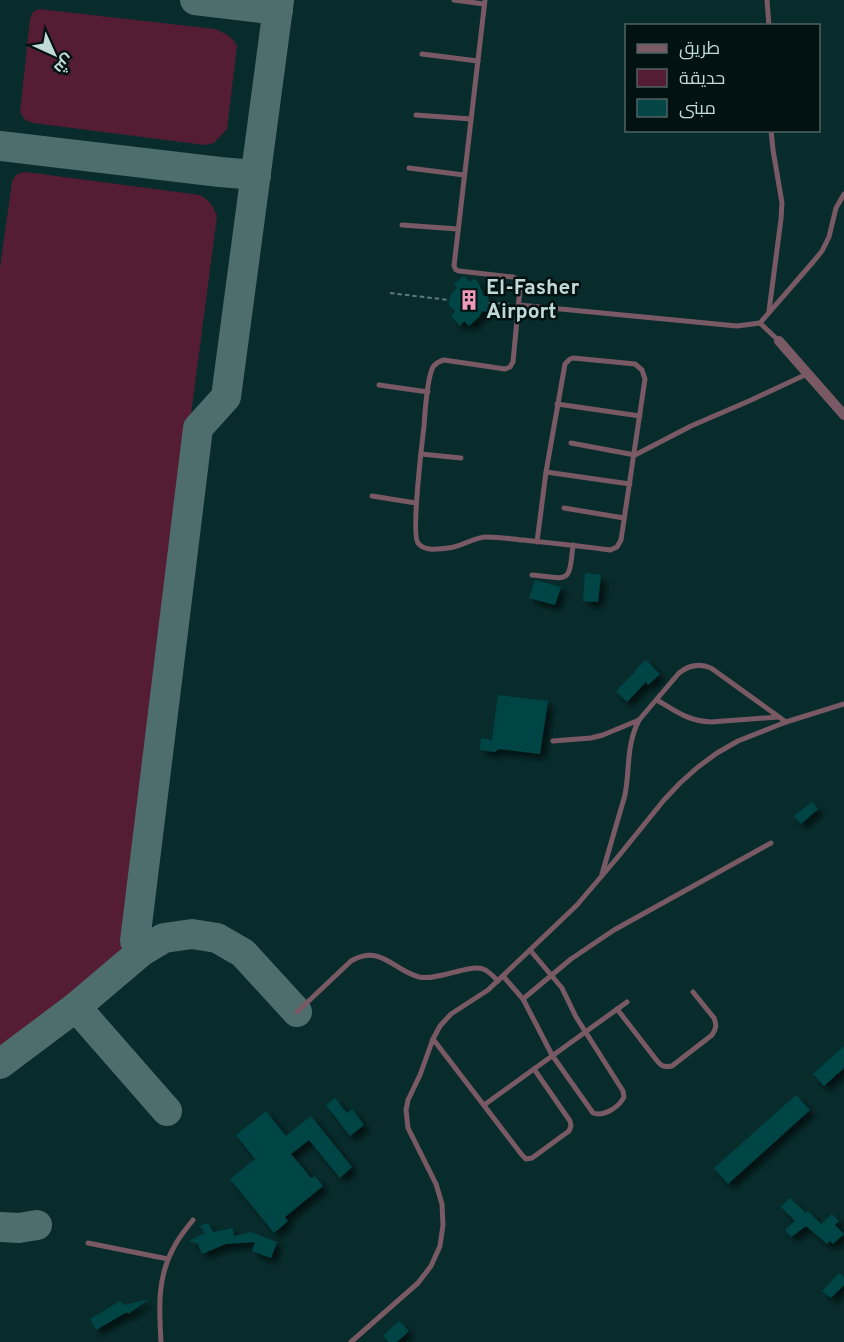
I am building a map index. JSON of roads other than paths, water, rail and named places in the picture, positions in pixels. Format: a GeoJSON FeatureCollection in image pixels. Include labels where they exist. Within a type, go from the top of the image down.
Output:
{"type":"FeatureCollection","features":[{"type":"Feature","properties":{"kind":"street"},"geometry":{"type":"LineString","coordinates":[[779,341],[844,415]]}},
{"type":"Feature","properties":{"kind":"lane"},"geometry":{"type":"LineString","coordinates":[[454,0],[484,2],[454,263],[456,270],[516,278],[520,284],[519,305],[513,362],[510,367],[505,369],[444,360],[433,367],[416,503],[417,543],[428,550],[451,548],[487,537],[610,550],[617,547],[621,540],[630,484],[644,375],[639,366],[634,364],[573,358],[563,367],[537,542]]}},
{"type":"Feature","properties":{"kind":"lane"},"geometry":{"type":"LineString","coordinates":[[767,0],[769,24]]}},
{"type":"Feature","properties":{"kind":"lane"},"geometry":{"type":"LineString","coordinates":[[422,54],[478,61]]}},
{"type":"Feature","properties":{"kind":"lane"},"geometry":{"type":"LineString","coordinates":[[416,115],[471,119]]}},
{"type":"Feature","properties":{"kind":"lane"},"geometry":{"type":"LineString","coordinates":[[769,311],[782,219],[782,202],[771,132]]}},
{"type":"Feature","properties":{"kind":"lane"},"geometry":{"type":"LineString","coordinates":[[409,168],[464,175]]}},
{"type":"Feature","properties":{"kind":"lane"},"geometry":{"type":"LineString","coordinates":[[519,305],[737,326],[760,322],[822,250],[829,237],[836,208],[844,195]]}},
{"type":"Feature","properties":{"kind":"lane"},"geometry":{"type":"LineString","coordinates":[[402,225],[458,229]]}},
{"type":"Feature","properties":{"kind":"lane"},"geometry":{"type":"LineString","coordinates":[[760,322],[779,341]]}},
{"type":"Feature","properties":{"kind":"lane"},"geometry":{"type":"LineString","coordinates":[[571,443],[634,455],[691,426],[807,374]]}},
{"type":"Feature","properties":{"kind":"lane"},"geometry":{"type":"LineString","coordinates":[[379,385],[428,393]]}},
{"type":"Feature","properties":{"kind":"lane"},"geometry":{"type":"LineString","coordinates":[[557,404],[640,416]]}},
{"type":"Feature","properties":{"kind":"lane"},"geometry":{"type":"LineString","coordinates":[[421,454],[461,458]]}},
{"type":"Feature","properties":{"kind":"lane"},"geometry":{"type":"LineString","coordinates":[[546,472],[630,484]]}},
{"type":"Feature","properties":{"kind":"lane"},"geometry":{"type":"LineString","coordinates":[[372,496],[416,503]]}},
{"type":"Feature","properties":{"kind":"lane"},"geometry":{"type":"LineString","coordinates":[[564,508],[624,518]]}},
{"type":"Feature","properties":{"kind":"lane"},"geometry":{"type":"LineString","coordinates":[[532,575],[561,578],[567,576],[571,570],[573,545]]}},
{"type":"Feature","properties":{"kind":"lane"},"geometry":{"type":"LineString","coordinates":[[601,877],[625,795],[631,738],[639,720],[679,673],[694,665],[711,668],[786,722]]}},
{"type":"Feature","properties":{"kind":"lane"},"geometry":{"type":"LineString","coordinates":[[657,700],[684,717],[702,722],[779,717]]}},
{"type":"Feature","properties":{"kind":"lane"},"geometry":{"type":"LineString","coordinates":[[351,1342],[418,1283],[431,1266],[440,1246],[444,1226],[442,1204],[436,1184],[408,1128],[406,1119],[408,1100],[420,1076],[433,1039],[441,1026],[451,1014],[482,994],[501,978],[577,905],[664,801],[698,767],[738,741],[786,722],[844,704]]}},
{"type":"Feature","properties":{"kind":"lane"},"geometry":{"type":"LineString","coordinates":[[553,741],[591,738],[639,720]]}},
{"type":"Feature","properties":{"kind":"lane"},"geometry":{"type":"LineString","coordinates":[[523,999],[571,958],[614,930],[771,843]]}},
{"type":"Feature","properties":{"kind":"lane"},"geometry":{"type":"LineString","coordinates":[[297,1012],[351,961],[367,955],[384,958],[420,977],[480,969],[487,971],[501,978],[523,999],[552,1055],[592,1113],[603,1114],[621,1103],[624,1097],[623,1090],[576,1017],[566,995],[530,950]]}},
{"type":"Feature","properties":{"kind":"lane"},"geometry":{"type":"LineString","coordinates":[[617,1009],[658,1062],[668,1067],[715,1031],[714,1018],[693,992]]}},
{"type":"Feature","properties":{"kind":"lane"},"geometry":{"type":"LineString","coordinates":[[484,1105],[627,1002]]}},
{"type":"Feature","properties":{"kind":"lane"},"geometry":{"type":"LineString","coordinates":[[433,1039],[526,1159],[532,1158],[568,1131],[571,1126],[570,1121],[534,1069]]}},
{"type":"Feature","properties":{"kind":"lane"},"geometry":{"type":"LineString","coordinates":[[161,1342],[159,1301],[161,1280],[175,1245],[192,1220]]}},
{"type":"Feature","properties":{"kind":"lane"},"geometry":{"type":"LineString","coordinates":[[88,1243],[168,1259]]}},
{"type":"Feature","properties":{"kind":"place","name":"El-Fasher Airport"},"geometry":{"type":"Point","coordinates":[469,300]}}]}
